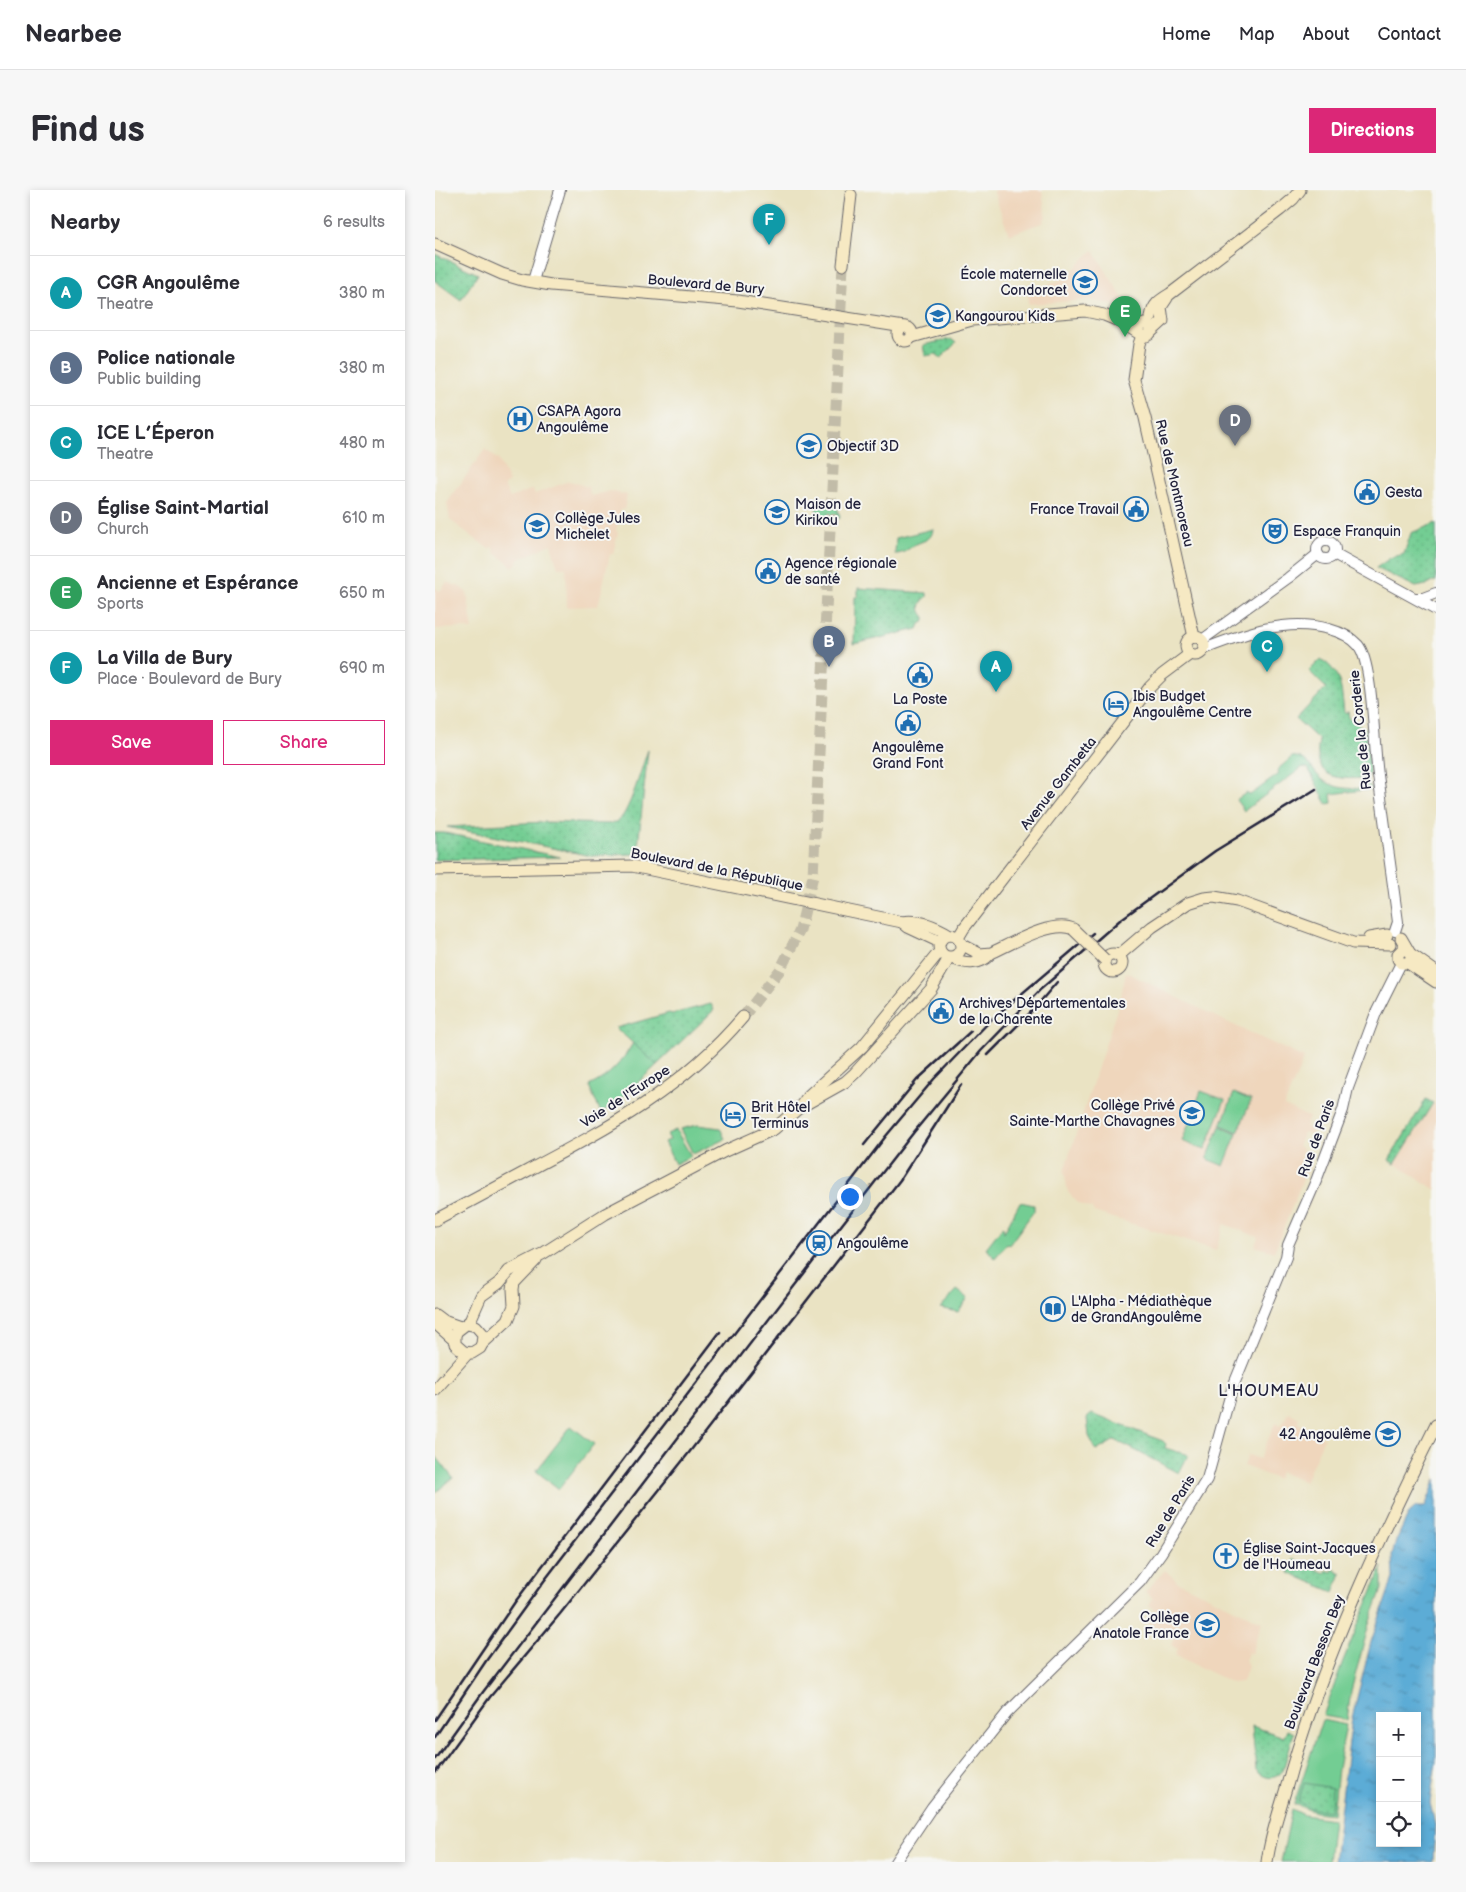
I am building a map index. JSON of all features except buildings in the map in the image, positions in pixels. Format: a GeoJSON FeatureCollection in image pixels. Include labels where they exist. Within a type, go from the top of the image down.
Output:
{"type":"FeatureCollection","features":[{"type":"Feature","properties":{"kind":"main road","name":"Rue de Montmoreau"},"geometry":{"type":"LineString","coordinates":[[1200,642],[1145,418],[1135,385],[1135,370],[1155,305],[1280,210],[1300,190]]}},
{"type":"Feature","properties":{"kind":"main road"},"geometry":{"type":"LineString","coordinates":[[843,265],[851,195]]}},
{"type":"Feature","properties":{"kind":"main road","name":"Boulevard de Bury"},"geometry":{"type":"LineString","coordinates":[[435,244],[502,274],[522,280],[551,285],[738,301],[875,322],[906,332],[939,329],[971,320],[1085,311],[1104,315],[1121,322],[1149,326]]}},
{"type":"Feature","properties":{"kind":"main road"},"geometry":{"type":"LineString","coordinates":[[1189,639],[1200,642],[1198,654],[1190,654],[1186,644],[1189,639]]}},
{"type":"Feature","properties":{"kind":"main road","name":"Avenue Gambetta"},"geometry":{"type":"LineString","coordinates":[[950,946],[1150,687],[1162,675],[1190,654]]}},
{"type":"Feature","properties":{"kind":"main road","name":"Boulevard de la République"},"geometry":{"type":"LineString","coordinates":[[435,870],[632,866],[902,922],[908,927],[950,946]]}},
{"type":"Feature","properties":{"kind":"main road"},"geometry":{"type":"LineString","coordinates":[[950,946],[981,954],[991,953],[1050,928],[1066,927],[1073,930],[1105,960],[1110,954],[1118,956],[1152,927],[1188,903],[1214,897],[1237,901],[1337,937],[1393,939],[1405,957],[1436,982]]}},
{"type":"Feature","properties":{"kind":"main road"},"geometry":{"type":"LineString","coordinates":[[950,946],[962,963],[984,961],[991,953]]}},
{"type":"Feature","properties":{"kind":"main road"},"geometry":{"type":"LineString","coordinates":[[460,1347],[455,1335],[473,1316],[484,1292],[494,1287],[509,1271],[542,1254],[605,1214],[725,1151],[774,1130],[862,1047],[950,946]]}},
{"type":"Feature","properties":{"kind":"main road"},"geometry":{"type":"LineString","coordinates":[[800,1107],[827,1094],[855,1073],[931,990],[950,946]]}},
{"type":"Feature","properties":{"kind":"main road"},"geometry":{"type":"LineString","coordinates":[[1405,957],[1436,972]]}},
{"type":"Feature","properties":{"kind":"main road","name":"Voie de l'Europe"},"geometry":{"type":"LineString","coordinates":[[435,1220],[605,1129],[663,1092],[705,1057],[743,1017]]}},
{"type":"Feature","properties":{"kind":"main road","name":"Voie de l'Europe"},"geometry":{"type":"LineString","coordinates":[[435,1213],[509,1180]]}},
{"type":"Feature","properties":{"kind":"main road"},"geometry":{"type":"LineString","coordinates":[[435,1324],[460,1347],[476,1351],[508,1320],[514,1306],[513,1289],[518,1278],[542,1254]]}},
{"type":"Feature","properties":{"kind":"main road"},"geometry":{"type":"LineString","coordinates":[[494,1287],[503,1288],[513,1296]]}},
{"type":"Feature","properties":{"kind":"main road"},"geometry":{"type":"LineString","coordinates":[[435,1315],[443,1321],[463,1326],[473,1324],[483,1334],[483,1344]]}},
{"type":"Feature","properties":{"kind":"main road"},"geometry":{"type":"LineString","coordinates":[[435,1389],[460,1347]]}},
{"type":"Feature","properties":{"kind":"main road","name":"Boulevard Besson Bey"},"geometry":{"type":"LineString","coordinates":[[1267,1862],[1273,1832],[1317,1690],[1374,1553],[1436,1425]]}},
{"type":"Feature","properties":{"kind":"street"},"geometry":{"type":"LineString","coordinates":[[533,281],[560,190]]}},
{"type":"Feature","properties":{"kind":"street"},"geometry":{"type":"LineString","coordinates":[[558,202],[568,190]]}},
{"type":"Feature","properties":{"kind":"street"},"geometry":{"type":"LineString","coordinates":[[1326,541],[1331,542],[1334,546],[1334,554],[1328,558],[1322,558],[1318,547],[1326,541]]}},
{"type":"Feature","properties":{"kind":"street"},"geometry":{"type":"LineString","coordinates":[[1200,642],[1319,554]]}},
{"type":"Feature","properties":{"kind":"street"},"geometry":{"type":"LineString","coordinates":[[1334,554],[1436,610]]}},
{"type":"Feature","properties":{"kind":"street"},"geometry":{"type":"LineString","coordinates":[[1415,598],[1423,598],[1436,593]]}},
{"type":"Feature","properties":{"kind":"street","name":"Rue de la Corderie"},"geometry":{"type":"LineString","coordinates":[[1200,642],[1291,625],[1308,625],[1334,630],[1343,634],[1358,645],[1362,651],[1366,662],[1398,922],[1393,939]]}},
{"type":"Feature","properties":{"kind":"street","name":"Rue de Paris"},"geometry":{"type":"LineString","coordinates":[[895,1862],[932,1807],[1007,1712],[1113,1610],[1144,1577],[1207,1479],[1232,1389],[1286,1257],[1288,1245],[1316,1181],[1376,1013],[1405,957]]}},
{"type":"Feature","properties":{"kind":"shaded area"},"geometry":{"type":"Polygon","coordinates":[[[993,190],[1042,190],[1046,218],[1043,218],[1044,222],[1009,235],[993,190]]]}},
{"type":"Feature","properties":{"kind":"shaded area","name":"École maternelle Condorcet"},"geometry":{"type":"Polygon","coordinates":[[[1093,250],[1129,308],[1090,300],[1028,304],[1028,294],[1065,278],[1093,250]]]}},
{"type":"Feature","properties":{"kind":"shaded area","name":"Collège Jules Michelet"},"geometry":{"type":"Polygon","coordinates":[[[485,449],[498,459],[509,482],[504,485],[510,498],[533,489],[535,494],[569,481],[588,487],[591,496],[610,491],[627,495],[624,510],[621,509],[613,554],[610,554],[598,606],[567,607],[566,568],[558,568],[551,544],[520,559],[513,567],[494,552],[495,549],[491,547],[489,549],[450,520],[447,503],[485,449]]]}},
{"type":"Feature","properties":{"kind":"shaded area"},"geometry":{"type":"Polygon","coordinates":[[[447,582],[460,587],[467,593],[473,630],[468,630],[467,628],[435,629],[435,588],[440,591],[447,582]]]}},
{"type":"Feature","properties":{"kind":"shaded area","name":"Collège Privé Sainte-Marthe Chavagnes"},"geometry":{"type":"Polygon","coordinates":[[[1126,972],[1304,1058],[1284,1106],[1309,1117],[1305,1127],[1314,1131],[1312,1135],[1304,1132],[1298,1146],[1303,1149],[1300,1157],[1304,1160],[1303,1165],[1310,1168],[1309,1170],[1307,1169],[1274,1252],[1255,1246],[1258,1237],[1224,1224],[1216,1250],[1094,1212],[1091,1208],[1079,1204],[1068,1192],[1064,1171],[1120,1000],[1126,972]]]}},
{"type":"Feature","properties":{"kind":"shaded area"},"geometry":{"type":"Polygon","coordinates":[[[1426,1099],[1436,1105],[1436,1190],[1389,1160],[1426,1099]]]}},
{"type":"Feature","properties":{"kind":"shaded area"},"geometry":{"type":"Polygon","coordinates":[[[1289,1412],[1299,1418],[1298,1423],[1324,1438],[1305,1482],[1280,1472],[1277,1479],[1244,1466],[1248,1455],[1260,1459],[1275,1423],[1280,1426],[1289,1412]]]}},
{"type":"Feature","properties":{"kind":"shaded area","name":"Collège Anatole France"},"geometry":{"type":"Polygon","coordinates":[[[1165,1570],[1178,1582],[1262,1622],[1251,1654],[1248,1653],[1245,1660],[1248,1666],[1241,1682],[1232,1683],[1175,1655],[1178,1649],[1171,1645],[1174,1638],[1169,1635],[1167,1638],[1149,1622],[1158,1612],[1149,1605],[1153,1598],[1145,1592],[1165,1570]]]}},
{"type":"Feature","properties":{"kind":"green space"},"geometry":{"type":"Polygon","coordinates":[[[435,254],[478,274],[461,300],[435,281],[435,254]]]}},
{"type":"Feature","properties":{"kind":"green space"},"geometry":{"type":"Polygon","coordinates":[[[951,339],[956,343],[941,358],[936,354],[925,356],[923,345],[951,339]]]}},
{"type":"Feature","properties":{"kind":"green space"},"geometry":{"type":"Polygon","coordinates":[[[836,502],[840,518],[820,523],[816,507],[836,502]]]}},
{"type":"Feature","properties":{"kind":"green space"},"geometry":{"type":"Polygon","coordinates":[[[1436,523],[1436,581],[1416,587],[1376,568],[1390,558],[1404,554],[1411,533],[1436,523]]]}},
{"type":"Feature","properties":{"kind":"green space"},"geometry":{"type":"Polygon","coordinates":[[[933,529],[928,539],[916,544],[903,553],[895,554],[896,538],[933,529]]]}},
{"type":"Feature","properties":{"kind":"green space"},"geometry":{"type":"Polygon","coordinates":[[[858,588],[927,593],[927,597],[920,606],[925,621],[920,624],[918,629],[854,644],[855,597],[858,597],[858,588]]]}},
{"type":"Feature","properties":{"kind":"green space"},"geometry":{"type":"Polygon","coordinates":[[[1321,659],[1328,664],[1337,676],[1344,712],[1346,714],[1348,711],[1349,718],[1365,729],[1370,773],[1367,778],[1337,777],[1323,770],[1319,763],[1319,740],[1296,719],[1326,688],[1309,671],[1321,659]]]}},
{"type":"Feature","properties":{"kind":"green space"},"geometry":{"type":"Polygon","coordinates":[[[648,750],[638,847],[634,854],[592,856],[447,827],[545,822],[608,824],[615,822],[619,820],[627,808],[648,750]]]}},
{"type":"Feature","properties":{"kind":"green space"},"geometry":{"type":"Polygon","coordinates":[[[1292,757],[1303,759],[1321,778],[1334,786],[1363,788],[1364,784],[1373,789],[1331,794],[1332,803],[1327,804],[1308,768],[1303,767],[1244,811],[1236,800],[1246,793],[1250,795],[1279,774],[1277,770],[1292,757]]]}},
{"type":"Feature","properties":{"kind":"green space"},"geometry":{"type":"Polygon","coordinates":[[[435,833],[445,833],[560,857],[435,860],[435,833]]]}},
{"type":"Feature","properties":{"kind":"green space"},"geometry":{"type":"Polygon","coordinates":[[[711,1004],[714,1010],[657,1065],[616,1028],[669,1013],[672,1014],[711,1004]]]}},
{"type":"Feature","properties":{"kind":"green space"},"geometry":{"type":"Polygon","coordinates":[[[633,1043],[657,1065],[621,1098],[601,1113],[589,1086],[615,1068],[633,1043]]]}},
{"type":"Feature","properties":{"kind":"green space"},"geometry":{"type":"Polygon","coordinates":[[[1201,1091],[1225,1100],[1205,1150],[1182,1141],[1201,1091]]]}},
{"type":"Feature","properties":{"kind":"green space"},"geometry":{"type":"Polygon","coordinates":[[[1234,1093],[1251,1100],[1238,1132],[1221,1125],[1234,1093]]]}},
{"type":"Feature","properties":{"kind":"green space"},"geometry":{"type":"Polygon","coordinates":[[[1426,1099],[1433,1103],[1395,1164],[1389,1160],[1426,1099]]]}},
{"type":"Feature","properties":{"kind":"green space"},"geometry":{"type":"Polygon","coordinates":[[[698,1125],[720,1128],[725,1139],[693,1154],[680,1129],[698,1125]]]}},
{"type":"Feature","properties":{"kind":"green space"},"geometry":{"type":"Polygon","coordinates":[[[1220,1126],[1237,1133],[1224,1166],[1207,1159],[1220,1126]]]}},
{"type":"Feature","properties":{"kind":"green space"},"geometry":{"type":"Polygon","coordinates":[[[676,1130],[691,1156],[675,1164],[664,1142],[670,1140],[667,1134],[676,1130]]]}},
{"type":"Feature","properties":{"kind":"green space"},"geometry":{"type":"Polygon","coordinates":[[[1020,1202],[1034,1205],[1034,1211],[1009,1245],[1007,1243],[995,1258],[986,1248],[1003,1226],[1004,1232],[1020,1202]]]}},
{"type":"Feature","properties":{"kind":"green space"},"geometry":{"type":"Polygon","coordinates":[[[957,1290],[968,1298],[958,1312],[940,1308],[957,1290]]]}},
{"type":"Feature","properties":{"kind":"green space"},"geometry":{"type":"Polygon","coordinates":[[[1092,1414],[1163,1441],[1166,1444],[1165,1448],[1188,1455],[1179,1473],[1115,1440],[1096,1451],[1089,1436],[1087,1418],[1092,1414]]]}},
{"type":"Feature","properties":{"kind":"green space"},"geometry":{"type":"Polygon","coordinates":[[[571,1426],[594,1444],[559,1489],[536,1471],[571,1426]]]}},
{"type":"Feature","properties":{"kind":"green space"},"geometry":{"type":"Polygon","coordinates":[[[435,1455],[453,1478],[435,1493],[435,1455]]]}},
{"type":"Feature","properties":{"kind":"green space"},"geometry":{"type":"Polygon","coordinates":[[[1293,1559],[1325,1573],[1327,1570],[1332,1572],[1333,1569],[1341,1573],[1334,1592],[1289,1573],[1293,1559]]]}},
{"type":"Feature","properties":{"kind":"green space"},"geometry":{"type":"Polygon","coordinates":[[[1382,1567],[1382,1589],[1369,1624],[1351,1691],[1347,1720],[1323,1716],[1343,1661],[1382,1567]]]}},
{"type":"Feature","properties":{"kind":"green space"},"geometry":{"type":"Polygon","coordinates":[[[1322,1720],[1346,1725],[1338,1769],[1333,1814],[1315,1812],[1294,1804],[1322,1720]]]}},
{"type":"Feature","properties":{"kind":"green space"},"geometry":{"type":"Polygon","coordinates":[[[1252,1726],[1284,1737],[1287,1730],[1294,1733],[1283,1770],[1277,1776],[1266,1777],[1256,1770],[1252,1726]]]}},
{"type":"Feature","properties":{"kind":"green space"},"geometry":{"type":"Polygon","coordinates":[[[1304,1783],[1332,1788],[1331,1811],[1313,1809],[1298,1802],[1304,1783]]]}},
{"type":"Feature","properties":{"kind":"green space"},"geometry":{"type":"Polygon","coordinates":[[[1292,1809],[1304,1815],[1333,1819],[1328,1862],[1281,1862],[1292,1809]]]}},
{"type":"Feature","properties":{"kind":"water"},"geometry":{"type":"Polygon","coordinates":[[[1436,1479],[1436,1761],[1430,1803],[1435,1824],[1433,1862],[1334,1862],[1352,1718],[1371,1642],[1393,1578],[1392,1556],[1396,1541],[1409,1513],[1416,1507],[1425,1507],[1436,1479]]]}},
{"type":"Feature","properties":{"kind":"tunnel"},"geometry":{"type":"LineString","coordinates":[[743,1017],[780,970],[800,930],[813,876],[843,265]]}},
{"type":"Feature","properties":{"kind":"railway"},"geometry":{"type":"LineString","coordinates":[[435,1759],[483,1692],[822,1250],[914,1132],[981,1051],[1041,989],[1120,920],[1215,851],[1316,789]]}},
{"type":"Feature","properties":{"kind":"railway"},"geometry":{"type":"LineString","coordinates":[[435,1737],[486,1661],[544,1581],[886,1136],[934,1079],[992,1019],[1093,933]]}},
{"type":"Feature","properties":{"kind":"railway"},"geometry":{"type":"LineString","coordinates":[[988,1055],[1033,1010],[1057,982]]}},
{"type":"Feature","properties":{"kind":"railway"},"geometry":{"type":"LineString","coordinates":[[864,1145],[917,1080],[971,1031]]}},
{"type":"Feature","properties":{"kind":"railway"},"geometry":{"type":"LineString","coordinates":[[435,1773],[490,1697],[560,1614],[688,1454],[900,1180],[961,1085]]}},
{"type":"Feature","properties":{"kind":"railway"},"geometry":{"type":"LineString","coordinates":[[435,1720],[515,1602],[720,1332]]}},
{"type":"Feature","properties":{"kind":"place","name":"La Villa de Bury"},"geometry":{"type":"Point","coordinates":[769,245]}},
{"type":"Feature","properties":{"kind":"place","name":"École maternelle Condorcet"},"geometry":{"type":"Point","coordinates":[1085,282]}},
{"type":"Feature","properties":{"kind":"place","name":"Kangourou Kids"},"geometry":{"type":"Point","coordinates":[938,316]}},
{"type":"Feature","properties":{"kind":"place","name":"Ancienne et Espérance"},"geometry":{"type":"Point","coordinates":[1125,337]}},
{"type":"Feature","properties":{"kind":"place","name":"CSAPA Agora Angoulême"},"geometry":{"type":"Point","coordinates":[520,419]}},
{"type":"Feature","properties":{"kind":"place","name":"Objectif 3D"},"geometry":{"type":"Point","coordinates":[809,446]}},
{"type":"Feature","properties":{"kind":"place","name":"Église Saint-Martial"},"geometry":{"type":"Point","coordinates":[1235,446]}},
{"type":"Feature","properties":{"kind":"place","name":"Gesta"},"geometry":{"type":"Point","coordinates":[1367,492]}},
{"type":"Feature","properties":{"kind":"place","name":"France Travail"},"geometry":{"type":"Point","coordinates":[1136,509]}},
{"type":"Feature","properties":{"kind":"place","name":"Maison de Kirikou"},"geometry":{"type":"Point","coordinates":[777,512]}},
{"type":"Feature","properties":{"kind":"place","name":"Collège Jules Michelet"},"geometry":{"type":"Point","coordinates":[537,526]}},
{"type":"Feature","properties":{"kind":"place","name":"Espace Franquin"},"geometry":{"type":"Point","coordinates":[1275,531]}},
{"type":"Feature","properties":{"kind":"place","name":"Agence régionale de santé"},"geometry":{"type":"Point","coordinates":[768,571]}},
{"type":"Feature","properties":{"kind":"place","name":"Police nationale"},"geometry":{"type":"Point","coordinates":[829,667]}},
{"type":"Feature","properties":{"kind":"place","name":"ICE L’Éperon"},"geometry":{"type":"Point","coordinates":[1267,672]}},
{"type":"Feature","properties":{"kind":"place","name":"La Poste"},"geometry":{"type":"Point","coordinates":[920,675]}},
{"type":"Feature","properties":{"kind":"place","name":"CGR Angoulême"},"geometry":{"type":"Point","coordinates":[996,692]}},
{"type":"Feature","properties":{"kind":"place","name":"Ibis Budget Angoulême Centre"},"geometry":{"type":"Point","coordinates":[1116,704]}},
{"type":"Feature","properties":{"kind":"place","name":"Angoulême Grand Font"},"geometry":{"type":"Point","coordinates":[908,723]}},
{"type":"Feature","properties":{"kind":"place","name":"Archives Départementales de la Charente"},"geometry":{"type":"Point","coordinates":[941,1011]}},
{"type":"Feature","properties":{"kind":"place","name":"Collège Privé Sainte-Marthe Chavagnes"},"geometry":{"type":"Point","coordinates":[1192,1113]}},
{"type":"Feature","properties":{"kind":"place","name":"Brit Hôtel Terminus"},"geometry":{"type":"Point","coordinates":[733,1115]}},
{"type":"Feature","properties":{"kind":"place","name":"Angoulême"},"geometry":{"type":"Point","coordinates":[819,1243]}},
{"type":"Feature","properties":{"kind":"place","name":"L'Alpha - Médiathèque de GrandAngoulême"},"geometry":{"type":"Point","coordinates":[1053,1309]}},
{"type":"Feature","properties":{"kind":"place","name":"42 Angoulême"},"geometry":{"type":"Point","coordinates":[1388,1434]}},
{"type":"Feature","properties":{"kind":"place","name":"Église Saint-Jacques de l'Houmeau"},"geometry":{"type":"Point","coordinates":[1226,1556]}},
{"type":"Feature","properties":{"kind":"place","name":"Collège Anatole France"},"geometry":{"type":"Point","coordinates":[1207,1625]}},
{"type":"Feature","properties":{"kind":"district","name":"L'HOUMEAU"},"geometry":{"type":"Point","coordinates":[1269,1390]}}]}
